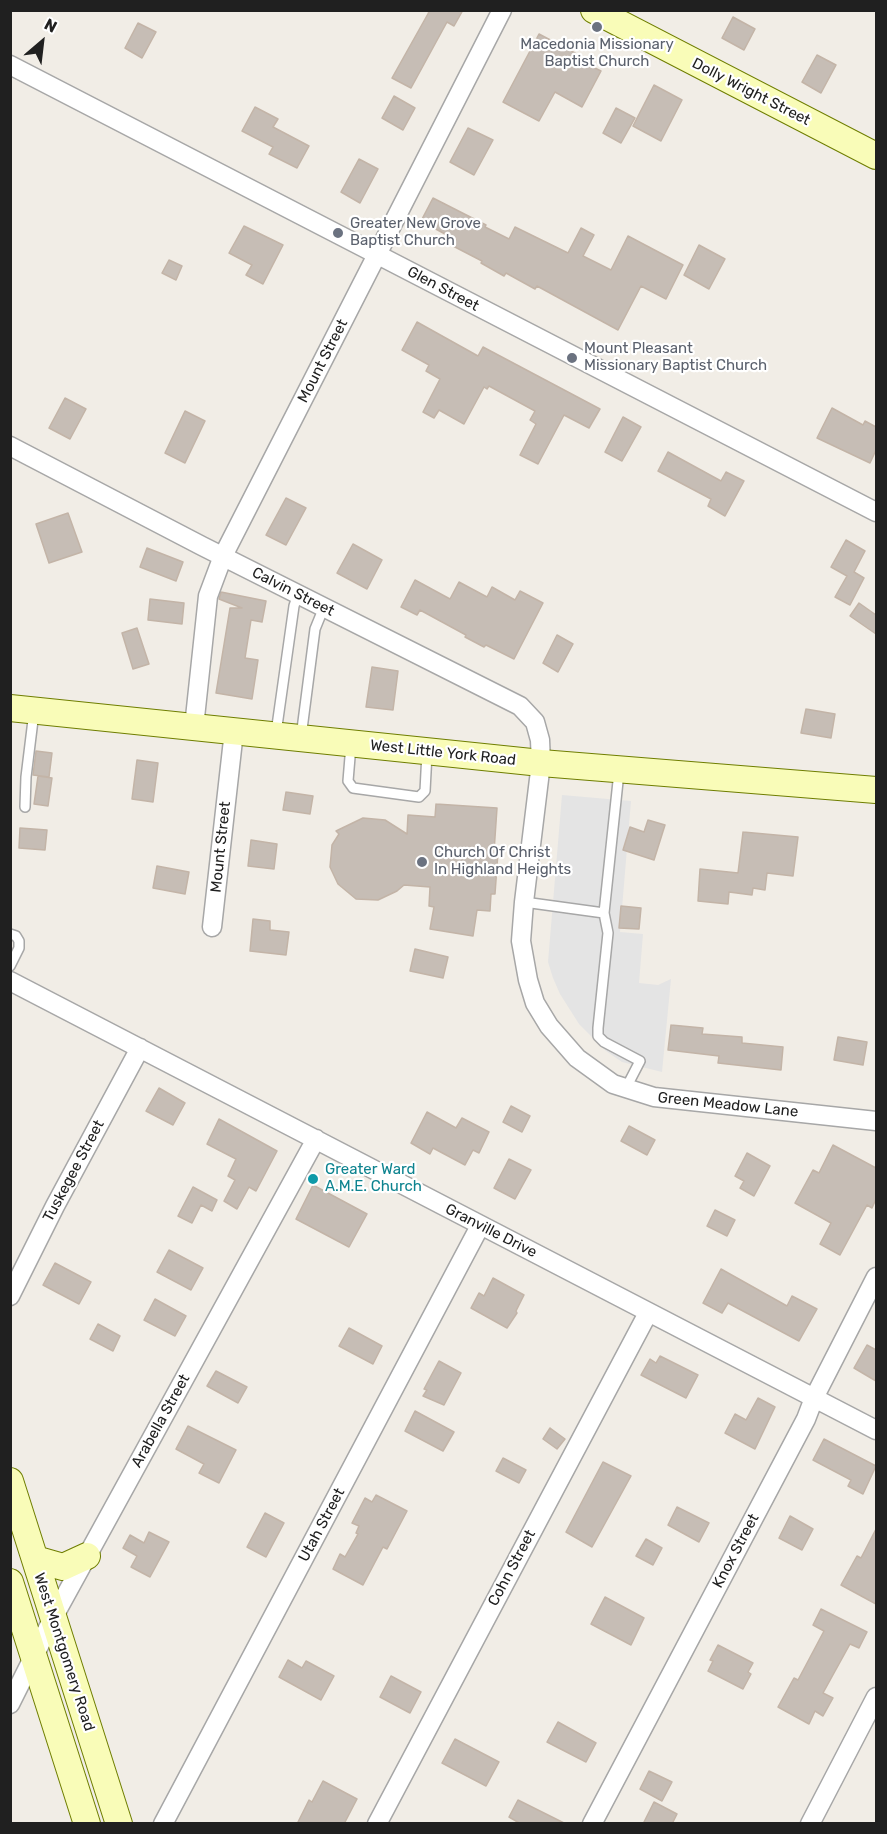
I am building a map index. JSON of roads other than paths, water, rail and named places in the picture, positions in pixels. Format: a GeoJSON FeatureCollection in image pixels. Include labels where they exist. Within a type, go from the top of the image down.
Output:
{"type":"FeatureCollection","features":[{"type":"Feature","properties":{"kind":"street","name":"Mount Street"},"geometry":{"type":"LineString","coordinates":[[194,727],[208,596],[223,556],[502,10]]}},
{"type":"Feature","properties":{"kind":"street","name":"Dolly Wright Street"},"geometry":{"type":"LineString","coordinates":[[594,10],[876,156]]}},
{"type":"Feature","properties":{"kind":"street","name":"Glen Street"},"geometry":{"type":"LineString","coordinates":[[10,65],[876,512]]}},
{"type":"Feature","properties":{"kind":"street","name":"Calvin Street"},"geometry":{"type":"LineString","coordinates":[[10,446],[520,706],[535,722],[540,740],[541,763]]}},
{"type":"Feature","properties":{"kind":"street","name":"West Little York Road"},"geometry":{"type":"LineString","coordinates":[[22,709],[541,763],[876,790]]}},
{"type":"Feature","properties":{"kind":"street","name":"Mount Street"},"geometry":{"type":"LineString","coordinates":[[212,927],[234,731]]}},
{"type":"Feature","properties":{"kind":"street","name":"Green Meadow Lane"},"geometry":{"type":"LineString","coordinates":[[541,763],[521,941],[535,1003],[549,1026],[578,1058],[613,1084],[654,1097],[871,1122]]}},
{"type":"Feature","properties":{"kind":"street","name":"Granville Drive"},"geometry":{"type":"LineString","coordinates":[[10,981],[876,1431]]}},
{"type":"Feature","properties":{"kind":"street","name":"Tuskegee Street"},"geometry":{"type":"LineString","coordinates":[[10,1296],[55,1206],[140,1048]]}},
{"type":"Feature","properties":{"kind":"street","name":"Arabella Street"},"geometry":{"type":"LineString","coordinates":[[10,1704],[53,1618],[316,1139]]}},
{"type":"Feature","properties":{"kind":"street","name":"Utah Street"},"geometry":{"type":"LineString","coordinates":[[163,1824],[480,1226]]}},
{"type":"Feature","properties":{"kind":"street","name":"Knox Street"},"geometry":{"type":"LineString","coordinates":[[592,1824],[806,1419],[814,1398],[876,1276]]}},
{"type":"Feature","properties":{"kind":"street","name":"Cohn Street"},"geometry":{"type":"LineString","coordinates":[[376,1824],[648,1312]]}},
{"type":"Feature","properties":{"kind":"street","name":"West Montgomery Road"},"geometry":{"type":"LineString","coordinates":[[10,1481],[119,1824]]}},
{"type":"Feature","properties":{"kind":"street"},"geometry":{"type":"LineString","coordinates":[[34,1559],[63,1567],[87,1556]]}},
{"type":"Feature","properties":{"kind":"street","name":"West Montgomery Road"},"geometry":{"type":"LineString","coordinates":[[10,1581],[87,1824]]}},
{"type":"Feature","properties":{"kind":"street"},"geometry":{"type":"LineString","coordinates":[[810,1824],[876,1697]]}},
{"type":"Feature","properties":{"kind":"lane"},"geometry":{"type":"LineString","coordinates":[[276,735],[292,617],[298,594]]}},
{"type":"Feature","properties":{"kind":"lane"},"geometry":{"type":"LineString","coordinates":[[301,738],[315,629],[324,607]]}},
{"type":"Feature","properties":{"kind":"lane"},"geometry":{"type":"LineString","coordinates":[[22,709],[27,765],[25,807]]}},
{"type":"Feature","properties":{"kind":"lane"},"geometry":{"type":"LineString","coordinates":[[351,743],[348,781],[353,788],[419,797],[424,791],[428,751]]}},
{"type":"Feature","properties":{"kind":"lane"},"geometry":{"type":"LineString","coordinates":[[619,770],[604,913],[608,933],[598,1036],[604,1042],[640,1061],[626,1088]]}},
{"type":"Feature","properties":{"kind":"lane"},"geometry":{"type":"LineString","coordinates":[[524,902],[604,913]]}},
{"type":"Feature","properties":{"kind":"lane"},"geometry":{"type":"LineString","coordinates":[[10,934],[16,936],[20,941],[10,966]]}},
{"type":"Feature","properties":{"kind":"place","name":"Macedonia Missionary Baptist Church"},"geometry":{"type":"Point","coordinates":[597,27]}},
{"type":"Feature","properties":{"kind":"place","name":"Greater New Grove Baptist Church"},"geometry":{"type":"Point","coordinates":[338,233]}},
{"type":"Feature","properties":{"kind":"place","name":"Mount Pleasant Missionary Baptist Church"},"geometry":{"type":"Point","coordinates":[572,358]}},
{"type":"Feature","properties":{"kind":"place","name":"Church Of Christ In Highland Heights"},"geometry":{"type":"Point","coordinates":[422,862]}},
{"type":"Feature","properties":{"kind":"place","name":"Greater Ward A.M.E. Church"},"geometry":{"type":"Point","coordinates":[313,1179]}}]}
